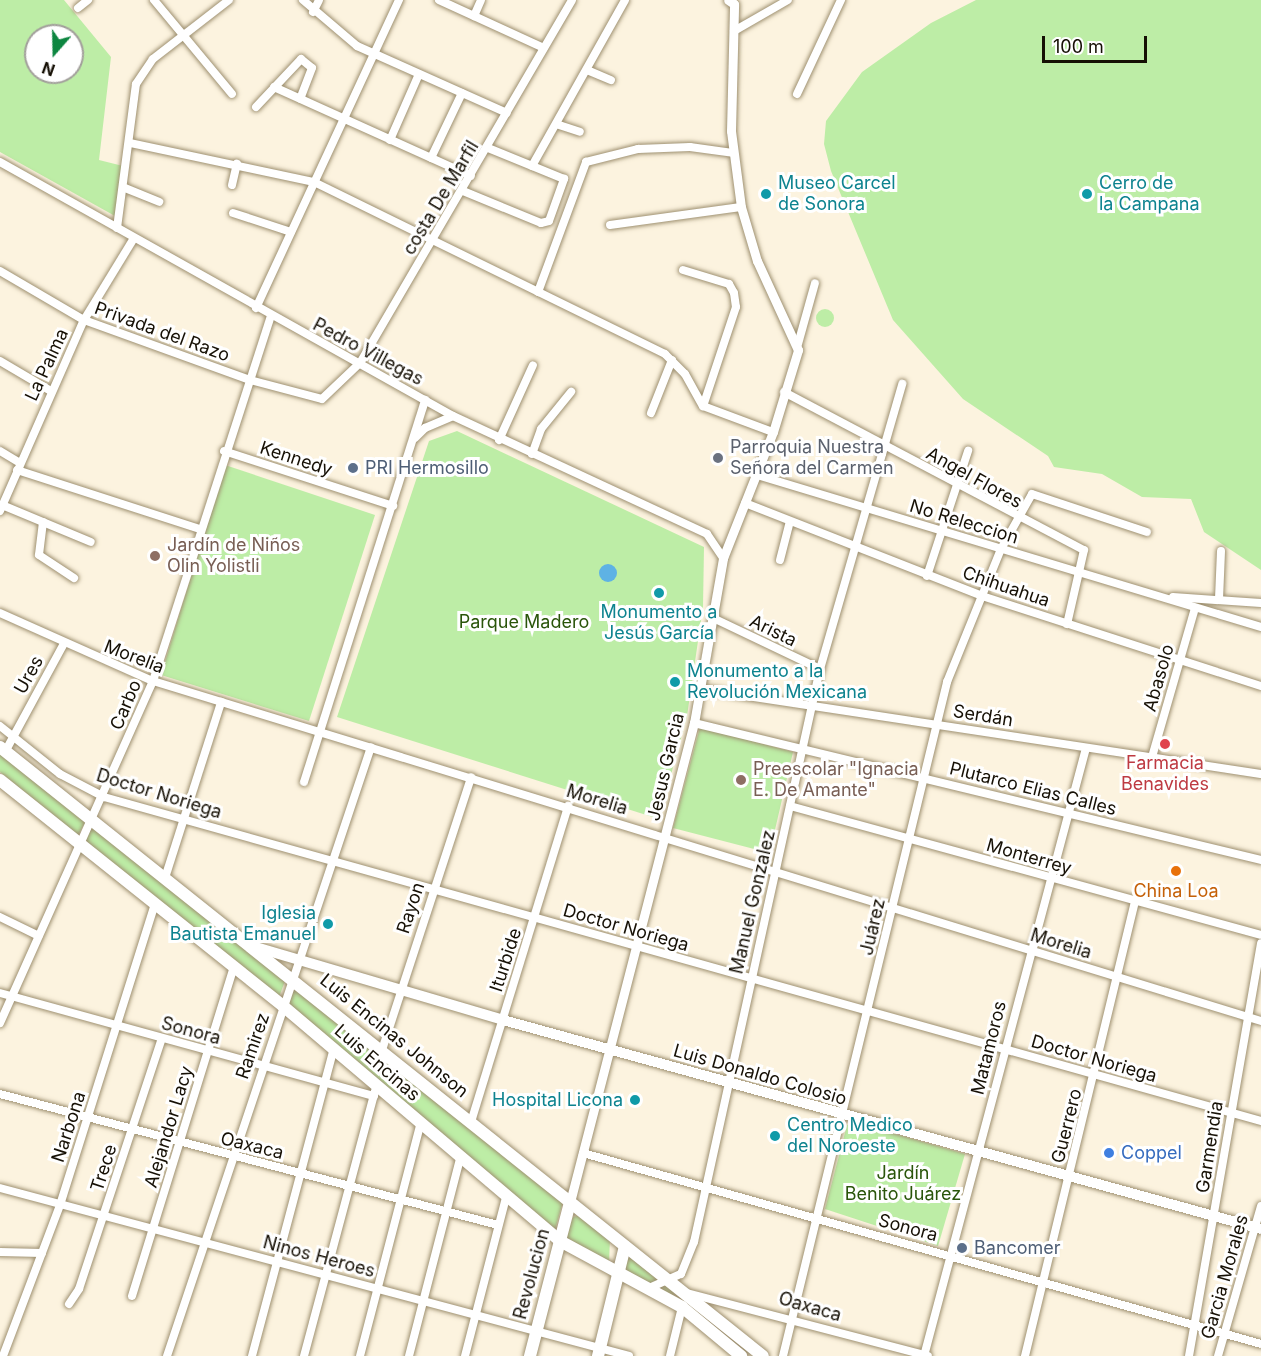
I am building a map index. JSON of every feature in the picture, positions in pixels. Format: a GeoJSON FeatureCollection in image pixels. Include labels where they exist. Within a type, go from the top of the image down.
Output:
{"type":"FeatureCollection","features":[{"type":"Feature","properties":{"kind":"main road","name":"Luis Encinas Johnson"},"geometry":{"type":"LineString","coordinates":[[3,750],[252,945],[763,1356]]}},
{"type":"Feature","properties":{"kind":"main road","name":"Luis Encinas"},"geometry":{"type":"LineString","coordinates":[[0,780],[283,1006],[334,1048],[375,1091],[420,1125],[560,1241],[619,1275],[682,1307],[741,1356]]}},
{"type":"Feature","properties":{"kind":"main road","name":"Luis Donaldo Colosio"},"geometry":{"type":"LineString","coordinates":[[252,945],[297,961],[844,1116],[1258,1228]]}},
{"type":"Feature","properties":{"kind":"main road","name":"Revolucion"},"geometry":{"type":"LineString","coordinates":[[530,1356],[570,1202]]}},
{"type":"Feature","properties":{"kind":"main road"},"geometry":{"type":"LineString","coordinates":[[599,1352],[625,1246]]}},
{"type":"Feature","properties":{"kind":"street"},"geometry":{"type":"LineString","coordinates":[[78,8],[88,0]]}},
{"type":"Feature","properties":{"kind":"street"},"geometry":{"type":"LineString","coordinates":[[154,0],[232,94]]}},
{"type":"Feature","properties":{"kind":"street"},"geometry":{"type":"LineString","coordinates":[[117,228],[125,188],[136,84],[153,59],[229,0]]}},
{"type":"Feature","properties":{"kind":"street"},"geometry":{"type":"LineString","coordinates":[[303,0],[313,12],[373,54],[507,113]]}},
{"type":"Feature","properties":{"kind":"street"},"geometry":{"type":"LineString","coordinates":[[313,12],[319,0]]}},
{"type":"Feature","properties":{"kind":"street"},"geometry":{"type":"LineString","coordinates":[[256,308],[399,0]]}},
{"type":"Feature","properties":{"kind":"street"},"geometry":{"type":"LineString","coordinates":[[439,0],[544,48]]}},
{"type":"Feature","properties":{"kind":"street"},"geometry":{"type":"LineString","coordinates":[[474,16],[481,0]]}},
{"type":"Feature","properties":{"kind":"street","name":"costa De Marfil"},"geometry":{"type":"LineString","coordinates":[[322,399],[360,363],[463,191],[572,0]]}},
{"type":"Feature","properties":{"kind":"street"},"geometry":{"type":"LineString","coordinates":[[532,166],[625,0]]}},
{"type":"Feature","properties":{"kind":"street"},"geometry":{"type":"LineString","coordinates":[[734,31],[788,0]]}},
{"type":"Feature","properties":{"kind":"street"},"geometry":{"type":"LineString","coordinates":[[797,94],[842,0]]}},
{"type":"Feature","properties":{"kind":"street"},"geometry":{"type":"LineString","coordinates":[[732,1],[734,31],[733,153],[741,207],[770,294],[798,344]]}},
{"type":"Feature","properties":{"kind":"street"},"geometry":{"type":"LineString","coordinates":[[256,107],[274,87],[305,60],[312,68],[300,99]]}},
{"type":"Feature","properties":{"kind":"street"},"geometry":{"type":"LineString","coordinates":[[586,70],[611,80]]}},
{"type":"Feature","properties":{"kind":"street"},"geometry":{"type":"LineString","coordinates":[[390,140],[418,74]]}},
{"type":"Feature","properties":{"kind":"street"},"geometry":{"type":"LineString","coordinates":[[274,87],[471,176]]}},
{"type":"Feature","properties":{"kind":"street"},"geometry":{"type":"LineString","coordinates":[[431,158],[462,93]]}},
{"type":"Feature","properties":{"kind":"street"},"geometry":{"type":"LineString","coordinates":[[556,124],[580,132]]}},
{"type":"Feature","properties":{"kind":"street"},"geometry":{"type":"LineString","coordinates":[[130,143],[314,182],[672,360],[703,406],[773,432]]}},
{"type":"Feature","properties":{"kind":"street"},"geometry":{"type":"LineString","coordinates":[[538,292],[586,162],[638,148],[690,147],[733,153]]}},
{"type":"Feature","properties":{"kind":"street"},"geometry":{"type":"LineString","coordinates":[[463,191],[546,224],[565,183],[532,166],[488,148]]}},
{"type":"Feature","properties":{"kind":"street","name":"Pedro Villegas"},"geometry":{"type":"LineString","coordinates":[[0,162],[270,318],[360,363],[453,416],[499,440],[707,534],[723,558]]}},
{"type":"Feature","properties":{"kind":"street"},"geometry":{"type":"LineString","coordinates":[[232,185],[237,164]]}},
{"type":"Feature","properties":{"kind":"street"},"geometry":{"type":"LineString","coordinates":[[125,188],[159,202]]}},
{"type":"Feature","properties":{"kind":"street"},"geometry":{"type":"LineString","coordinates":[[610,225],[741,207]]}},
{"type":"Feature","properties":{"kind":"street"},"geometry":{"type":"LineString","coordinates":[[233,213],[291,232]]}},
{"type":"Feature","properties":{"kind":"street","name":"La Palma"},"geometry":{"type":"LineString","coordinates":[[1,508],[51,390],[84,320],[134,238]]}},
{"type":"Feature","properties":{"kind":"street"},"geometry":{"type":"LineString","coordinates":[[683,270],[729,284],[734,293],[736,307],[703,406]]}},
{"type":"Feature","properties":{"kind":"street","name":"Privada del Razo"},"geometry":{"type":"LineString","coordinates":[[0,271],[84,320],[250,380],[322,399]]}},
{"type":"Feature","properties":{"kind":"street"},"geometry":{"type":"LineString","coordinates":[[798,344],[815,283]]}},
{"type":"Feature","properties":{"kind":"street","name":"Carbo"},"geometry":{"type":"LineString","coordinates":[[0,1023],[104,796],[153,681],[224,451],[270,318]]}},
{"type":"Feature","properties":{"kind":"street","name":"Jesus Garcia"},"geometry":{"type":"LineString","coordinates":[[570,1202],[667,836],[694,723],[723,558],[758,475],[798,344]]}},
{"type":"Feature","properties":{"kind":"street"},"geometry":{"type":"LineString","coordinates":[[651,413],[672,360]]}},
{"type":"Feature","properties":{"kind":"street"},"geometry":{"type":"LineString","coordinates":[[0,361],[51,390]]}},
{"type":"Feature","properties":{"kind":"street"},"geometry":{"type":"LineString","coordinates":[[499,440],[533,365]]}},
{"type":"Feature","properties":{"kind":"street","name":"Manuel Gonzalez"},"geometry":{"type":"LineString","coordinates":[[668,1280],[686,1267],[706,1187],[820,669],[863,509],[902,384]]}},
{"type":"Feature","properties":{"kind":"street"},"geometry":{"type":"LineString","coordinates":[[532,454],[541,429],[571,392]]}},
{"type":"Feature","properties":{"kind":"street","name":"Angel Flores"},"geometry":{"type":"LineString","coordinates":[[784,392],[956,487],[1084,550],[1083,574],[1067,624]]}},
{"type":"Feature","properties":{"kind":"street"},"geometry":{"type":"LineString","coordinates":[[304,782],[425,400]]}},
{"type":"Feature","properties":{"kind":"street"},"geometry":{"type":"LineString","coordinates":[[412,442],[424,428],[453,416]]}},
{"type":"Feature","properties":{"kind":"street"},"geometry":{"type":"LineString","coordinates":[[0,451],[19,467],[200,529]]}},
{"type":"Feature","properties":{"kind":"street","name":"Kennedy"},"geometry":{"type":"LineString","coordinates":[[224,451],[393,506]]}},
{"type":"Feature","properties":{"kind":"street"},"geometry":{"type":"LineString","coordinates":[[927,576],[968,452]]}},
{"type":"Feature","properties":{"kind":"street","name":"No Releccion"},"geometry":{"type":"LineString","coordinates":[[758,475],[863,509],[1162,597]]}},
{"type":"Feature","properties":{"kind":"street","name":"Juárez"},"geometry":{"type":"LineString","coordinates":[[783,1356],[844,1116],[947,682],[1001,549],[1016,518],[1032,494],[1147,532]]}},
{"type":"Feature","properties":{"kind":"street","name":"Chihuahua"},"geometry":{"type":"LineString","coordinates":[[746,503],[982,596],[1180,662],[1261,686]]}},
{"type":"Feature","properties":{"kind":"street"},"geometry":{"type":"LineString","coordinates":[[1,508],[43,522],[91,543]]}},
{"type":"Feature","properties":{"kind":"street"},"geometry":{"type":"LineString","coordinates":[[780,560],[790,521]]}},
{"type":"Feature","properties":{"kind":"street"},"geometry":{"type":"LineString","coordinates":[[43,522],[39,555],[74,578]]}},
{"type":"Feature","properties":{"kind":"street"},"geometry":{"type":"LineString","coordinates":[[1219,599],[1221,551]]}},
{"type":"Feature","properties":{"kind":"street"},"geometry":{"type":"LineString","coordinates":[[1162,597],[1261,603]]}},
{"type":"Feature","properties":{"kind":"street"},"geometry":{"type":"LineString","coordinates":[[1162,597],[1261,627]]}},
{"type":"Feature","properties":{"kind":"street","name":"Abasolo"},"geometry":{"type":"LineString","coordinates":[[1152,757],[1195,608]]}},
{"type":"Feature","properties":{"kind":"street","name":"Morelia"},"geometry":{"type":"LineString","coordinates":[[0,613],[63,645],[153,681],[667,836],[775,872],[893,906],[1261,1021]]}},
{"type":"Feature","properties":{"kind":"street","name":"Arista"},"geometry":{"type":"LineString","coordinates":[[713,618],[820,669]]}},
{"type":"Feature","properties":{"kind":"street","name":"Ures"},"geometry":{"type":"LineString","coordinates":[[3,750],[13,737],[63,645]]}},
{"type":"Feature","properties":{"kind":"street","name":"Serdán"},"geometry":{"type":"LineString","coordinates":[[701,689],[1261,774]]}},
{"type":"Feature","properties":{"kind":"street"},"geometry":{"type":"LineString","coordinates":[[165,878],[221,702]]}},
{"type":"Feature","properties":{"kind":"street","name":"Plutarco Elias Calles"},"geometry":{"type":"LineString","coordinates":[[694,723],[1261,860]]}},
{"type":"Feature","properties":{"kind":"street","name":"Doctor Noriega"},"geometry":{"type":"LineString","coordinates":[[0,726],[60,774],[104,796],[750,981],[1261,1121]]}},
{"type":"Feature","properties":{"kind":"street","name":"Ramirez"},"geometry":{"type":"LineString","coordinates":[[167,1356],[330,860],[371,747]]}},
{"type":"Feature","properties":{"kind":"street","name":"Matamoros"},"geometry":{"type":"LineString","coordinates":[[925,1356],[1029,950],[1086,748]]}},
{"type":"Feature","properties":{"kind":"street"},"geometry":{"type":"LineString","coordinates":[[51,788],[60,774]]}},
{"type":"Feature","properties":{"kind":"street","name":"Rayon"},"geometry":{"type":"LineString","coordinates":[[382,1050],[471,777]]}},
{"type":"Feature","properties":{"kind":"street","name":"Iturbide"},"geometry":{"type":"LineString","coordinates":[[471,1122],[536,919],[568,806]]}},
{"type":"Feature","properties":{"kind":"street","name":"Monterrey"},"geometry":{"type":"LineString","coordinates":[[790,806],[1135,903],[1261,934]]}},
{"type":"Feature","properties":{"kind":"street","name":"Guerrero"},"geometry":{"type":"LineString","coordinates":[[1025,1356],[1119,977],[1135,903]]}},
{"type":"Feature","properties":{"kind":"street","name":"Narbona"},"geometry":{"type":"LineString","coordinates":[[3,1356],[60,1205],[155,904]]}},
{"type":"Feature","properties":{"kind":"street"},"geometry":{"type":"LineString","coordinates":[[0,917],[39,936]]}},
{"type":"Feature","properties":{"kind":"street","name":"Garmendia"},"geometry":{"type":"LineString","coordinates":[[1188,1356],[1215,1216],[1261,943]]}},
{"type":"Feature","properties":{"kind":"street","name":"Alejandor Lacy"},"geometry":{"type":"LineString","coordinates":[[132,1296],[234,967]]}},
{"type":"Feature","properties":{"kind":"street","name":"Sonora"},"geometry":{"type":"LineString","coordinates":[[0,993],[324,1082],[375,1091]]}},
{"type":"Feature","properties":{"kind":"street","name":"Trece"},"geometry":{"type":"LineString","coordinates":[[69,1304],[104,1217],[162,1038]]}},
{"type":"Feature","properties":{"kind":"street"},"geometry":{"type":"LineString","coordinates":[[252,1356],[334,1048]]}},
{"type":"Feature","properties":{"kind":"street"},"geometry":{"type":"LineString","coordinates":[[304,1356],[375,1091]]}},
{"type":"Feature","properties":{"kind":"street","name":"Oaxaca"},"geometry":{"type":"LineString","coordinates":[[0,1094],[232,1157],[498,1225]]}},
{"type":"Feature","properties":{"kind":"street"},"geometry":{"type":"LineString","coordinates":[[360,1356],[420,1125]]}},
{"type":"Feature","properties":{"kind":"street","name":"Sonora"},"geometry":{"type":"LineString","coordinates":[[583,1153],[1261,1344]]}},
{"type":"Feature","properties":{"kind":"street"},"geometry":{"type":"LineString","coordinates":[[408,1356],[460,1159]]}},
{"type":"Feature","properties":{"kind":"street","name":"Ninos Heroes"},"geometry":{"type":"LineString","coordinates":[[0,1188],[536,1330],[599,1352],[629,1356]]}},
{"type":"Feature","properties":{"kind":"street"},"geometry":{"type":"LineString","coordinates":[[465,1356],[506,1198]]}},
{"type":"Feature","properties":{"kind":"street","name":"Garcia Morales"},"geometry":{"type":"LineString","coordinates":[[1218,1356],[1258,1228],[1261,1206]]}},
{"type":"Feature","properties":{"kind":"street"},"geometry":{"type":"LineString","coordinates":[[0,1252],[42,1253]]}},
{"type":"Feature","properties":{"kind":"street"},"geometry":{"type":"LineString","coordinates":[[647,1289],[668,1280]]}},
{"type":"Feature","properties":{"kind":"street","name":"Oaxaca"},"geometry":{"type":"LineString","coordinates":[[683,1292],[792,1318],[925,1356]]}},
{"type":"Feature","properties":{"kind":"street"},"geometry":{"type":"LineString","coordinates":[[670,1356],[682,1307]]}},
{"type":"Feature","properties":{"kind":"green space"},"geometry":{"type":"Polygon","coordinates":[[[0,0],[64,0],[84,24],[24,24],[24,84],[84,84],[84,24],[111,57],[99,160],[123,166],[115,216],[0,152],[0,0]]]}},
{"type":"Feature","properties":{"kind":"green space","name":"Cerro de la Campana"},"geometry":{"type":"Polygon","coordinates":[[[976,0],[1261,0],[1261,570],[1204,532],[1191,499],[1142,497],[1102,474],[1054,467],[1048,456],[963,399],[893,320],[831,171],[824,144],[826,121],[862,72],[931,23],[976,0]]]}},
{"type":"Feature","properties":{"kind":"green space"},"geometry":{"type":"Polygon","coordinates":[[[825,309],[831,312],[834,318],[831,324],[825,327],[819,324],[816,318],[819,312],[825,309]]]}},
{"type":"Feature","properties":{"kind":"green space","name":"Parque Madero"},"geometry":{"type":"Polygon","coordinates":[[[457,431],[704,547],[703,607],[687,716],[659,819],[337,717],[429,441],[457,431]]]}},
{"type":"Feature","properties":{"kind":"green space"},"geometry":{"type":"Polygon","coordinates":[[[225,465],[375,515],[309,721],[161,675],[225,465]]]}},
{"type":"Feature","properties":{"kind":"green space"},"geometry":{"type":"Polygon","coordinates":[[[700,727],[793,752],[768,860],[758,850],[673,828],[700,727]]]}},
{"type":"Feature","properties":{"kind":"green space"},"geometry":{"type":"Polygon","coordinates":[[[0,752],[86,821],[78,835],[0,772],[0,752]]]}},
{"type":"Feature","properties":{"kind":"green space"},"geometry":{"type":"Polygon","coordinates":[[[92,827],[285,981],[279,997],[84,840],[92,827]]]}},
{"type":"Feature","properties":{"kind":"green space"},"geometry":{"type":"Polygon","coordinates":[[[294,986],[563,1201],[555,1230],[288,1003],[294,986]]]}},
{"type":"Feature","properties":{"kind":"green space","name":"Jardín Benito Juárez"},"geometry":{"type":"Polygon","coordinates":[[[853,1122],[965,1154],[938,1246],[825,1209],[847,1125],[853,1122]]]}},
{"type":"Feature","properties":{"kind":"green space"},"geometry":{"type":"Polygon","coordinates":[[[581,1215],[610,1237],[609,1264],[566,1238],[573,1217],[581,1215]]]}},
{"type":"Feature","properties":{"kind":"green space"},"geometry":{"type":"Polygon","coordinates":[[[626,1252],[675,1288],[673,1298],[623,1271],[626,1252]]]}},
{"type":"Feature","properties":{"kind":"water"},"geometry":{"type":"Polygon","coordinates":[[[604,564],[612,564],[617,569],[615,580],[604,582],[599,577],[599,569],[604,564]]]}},
{"type":"Feature","properties":{"kind":"place","name":"Museo Carcel de Sonora"},"geometry":{"type":"Point","coordinates":[766,194]}},
{"type":"Feature","properties":{"kind":"place","name":"Cerro de la Campana"},"geometry":{"type":"Point","coordinates":[1087,194]}},
{"type":"Feature","properties":{"kind":"place","name":"Parroquia Nuestra Señora del Carmen"},"geometry":{"type":"Point","coordinates":[718,458]}},
{"type":"Feature","properties":{"kind":"place","name":"PRI Hermosillo"},"geometry":{"type":"Point","coordinates":[353,468]}},
{"type":"Feature","properties":{"kind":"place","name":"Jardín de Niños Olin Yolistli"},"geometry":{"type":"Point","coordinates":[155,556]}},
{"type":"Feature","properties":{"kind":"place","name":"Monumento a Jesús García"},"geometry":{"type":"Point","coordinates":[659,593]}},
{"type":"Feature","properties":{"kind":"place","name":"Monumento a la Revolución Mexicana"},"geometry":{"type":"Point","coordinates":[675,682]}},
{"type":"Feature","properties":{"kind":"place","name":"Farmacia Benavides"},"geometry":{"type":"Point","coordinates":[1165,744]}},
{"type":"Feature","properties":{"kind":"place","name":"Preescolar \"Ignacia E. De Amante\""},"geometry":{"type":"Point","coordinates":[741,780]}},
{"type":"Feature","properties":{"kind":"place","name":"China Loa"},"geometry":{"type":"Point","coordinates":[1176,871]}},
{"type":"Feature","properties":{"kind":"place","name":"Iglesia Bautista Emanuel"},"geometry":{"type":"Point","coordinates":[328,924]}},
{"type":"Feature","properties":{"kind":"place","name":"Hospital Licona"},"geometry":{"type":"Point","coordinates":[635,1100]}},
{"type":"Feature","properties":{"kind":"place","name":"Centro Medico del Noroeste"},"geometry":{"type":"Point","coordinates":[775,1136]}},
{"type":"Feature","properties":{"kind":"place","name":"Coppel"},"geometry":{"type":"Point","coordinates":[1109,1153]}},
{"type":"Feature","properties":{"kind":"place","name":"Bancomer"},"geometry":{"type":"Point","coordinates":[962,1248]}}]}
